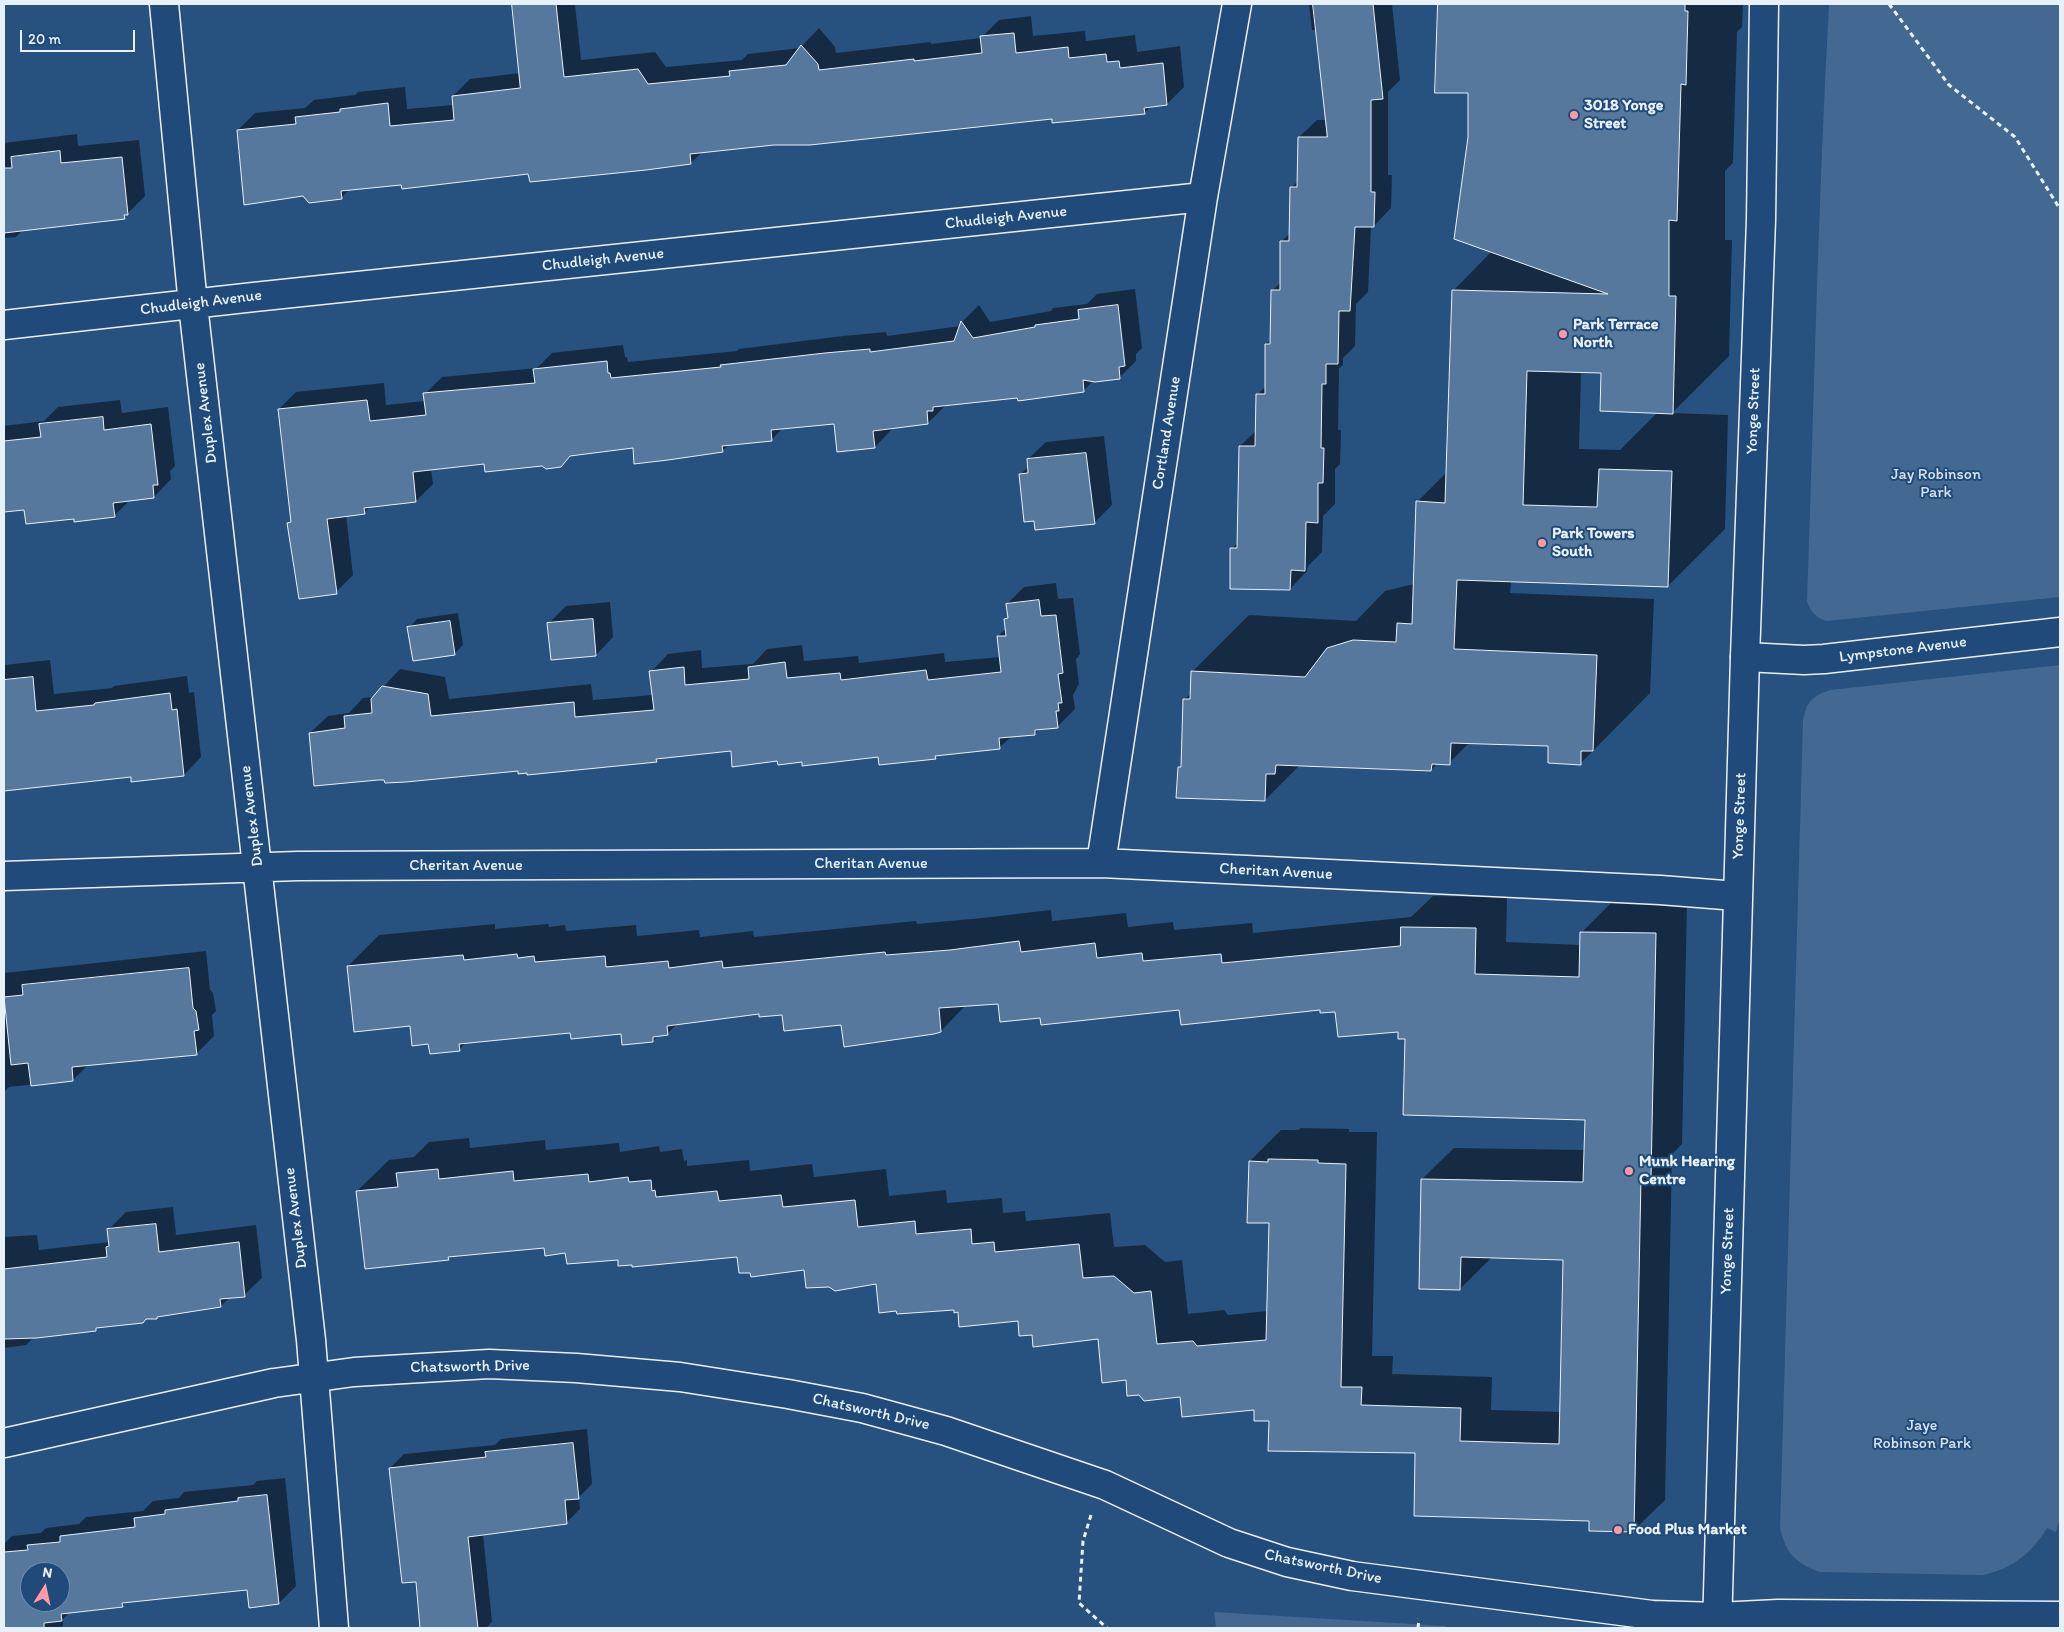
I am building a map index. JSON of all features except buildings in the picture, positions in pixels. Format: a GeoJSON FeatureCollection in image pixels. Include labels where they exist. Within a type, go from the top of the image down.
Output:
{"type":"FeatureCollection","features":[{"type":"Feature","properties":{"kind":"street","name":"Duplex Avenue"},"geometry":{"type":"LineString","coordinates":[[164,4],[194,305],[314,1378],[334,1628]]}},
{"type":"Feature","properties":{"kind":"street","name":"Cortland Avenue"},"geometry":{"type":"LineString","coordinates":[[1101,863],[1204,197],[1238,4]]}},
{"type":"Feature","properties":{"kind":"street","name":"Yonge Street"},"geometry":{"type":"LineString","coordinates":[[1718,1622],[1744,658],[1761,220],[1764,4]]}},
{"type":"Feature","properties":{"kind":"street","name":"Chudleigh Avenue"},"geometry":{"type":"LineString","coordinates":[[4,325],[1204,197]]}},
{"type":"Feature","properties":{"kind":"street","name":"Lympstone Avenue"},"geometry":{"type":"LineString","coordinates":[[1744,658],[1824,659],[2060,632]]}},
{"type":"Feature","properties":{"kind":"street","name":"Cheritan Avenue"},"geometry":{"type":"LineString","coordinates":[[4,876],[258,867],[1101,863],[1660,890],[1737,896]]}},
{"type":"Feature","properties":{"kind":"street","name":"Chatsworth Drive"},"geometry":{"type":"LineString","coordinates":[[4,1443],[274,1383],[354,1372],[489,1364],[576,1368],[680,1377],[788,1394],[881,1413],[946,1431],[1105,1485],[1229,1543],[1287,1562],[1352,1576],[1718,1622],[1778,1614],[2060,1616]]}},
{"type":"Feature","properties":{"kind":"path"},"geometry":{"type":"LineString","coordinates":[[1889,4],[1949,85],[2015,137],[2060,209]]}},
{"type":"Feature","properties":{"kind":"path"},"geometry":{"type":"LineString","coordinates":[[1094,1509],[1083,1541],[1079,1603],[1107,1628]]}},
{"type":"Feature","properties":{"kind":"green space","name":"Jay Robinson Park"},"geometry":{"type":"Polygon","coordinates":[[[1829,4],[2060,4],[2060,597],[1827,621],[1814,614],[1808,605],[1819,228],[1829,4]]]}},
{"type":"Feature","properties":{"kind":"green space","name":"Jaye Robinson Park"},"geometry":{"type":"Polygon","coordinates":[[[2060,665],[2060,1517],[2056,1532],[2047,1528],[2035,1545],[2020,1559],[2003,1569],[1983,1575],[1819,1572],[1804,1565],[1793,1556],[1785,1544],[1780,1528],[1804,714],[1808,704],[1814,697],[1830,690],[2060,665]]]}},
{"type":"Feature","properties":{"kind":"green space"},"geometry":{"type":"Polygon","coordinates":[[[1214,1612],[1446,1626],[1446,1628],[1216,1628],[1214,1612]]]}},
{"type":"Feature","properties":{"kind":"place","name":"3018 Yonge Street"},"geometry":{"type":"Point","coordinates":[1574,115]}},
{"type":"Feature","properties":{"kind":"place","name":"Park Terrace North"},"geometry":{"type":"Point","coordinates":[1563,334]}},
{"type":"Feature","properties":{"kind":"place","name":"Park Towers South"},"geometry":{"type":"Point","coordinates":[1542,543]}},
{"type":"Feature","properties":{"kind":"place","name":"Munk Hearing Centre"},"geometry":{"type":"Point","coordinates":[1629,1171]}},
{"type":"Feature","properties":{"kind":"place","name":"Food Plus Market"},"geometry":{"type":"Point","coordinates":[1618,1530]}}]}
